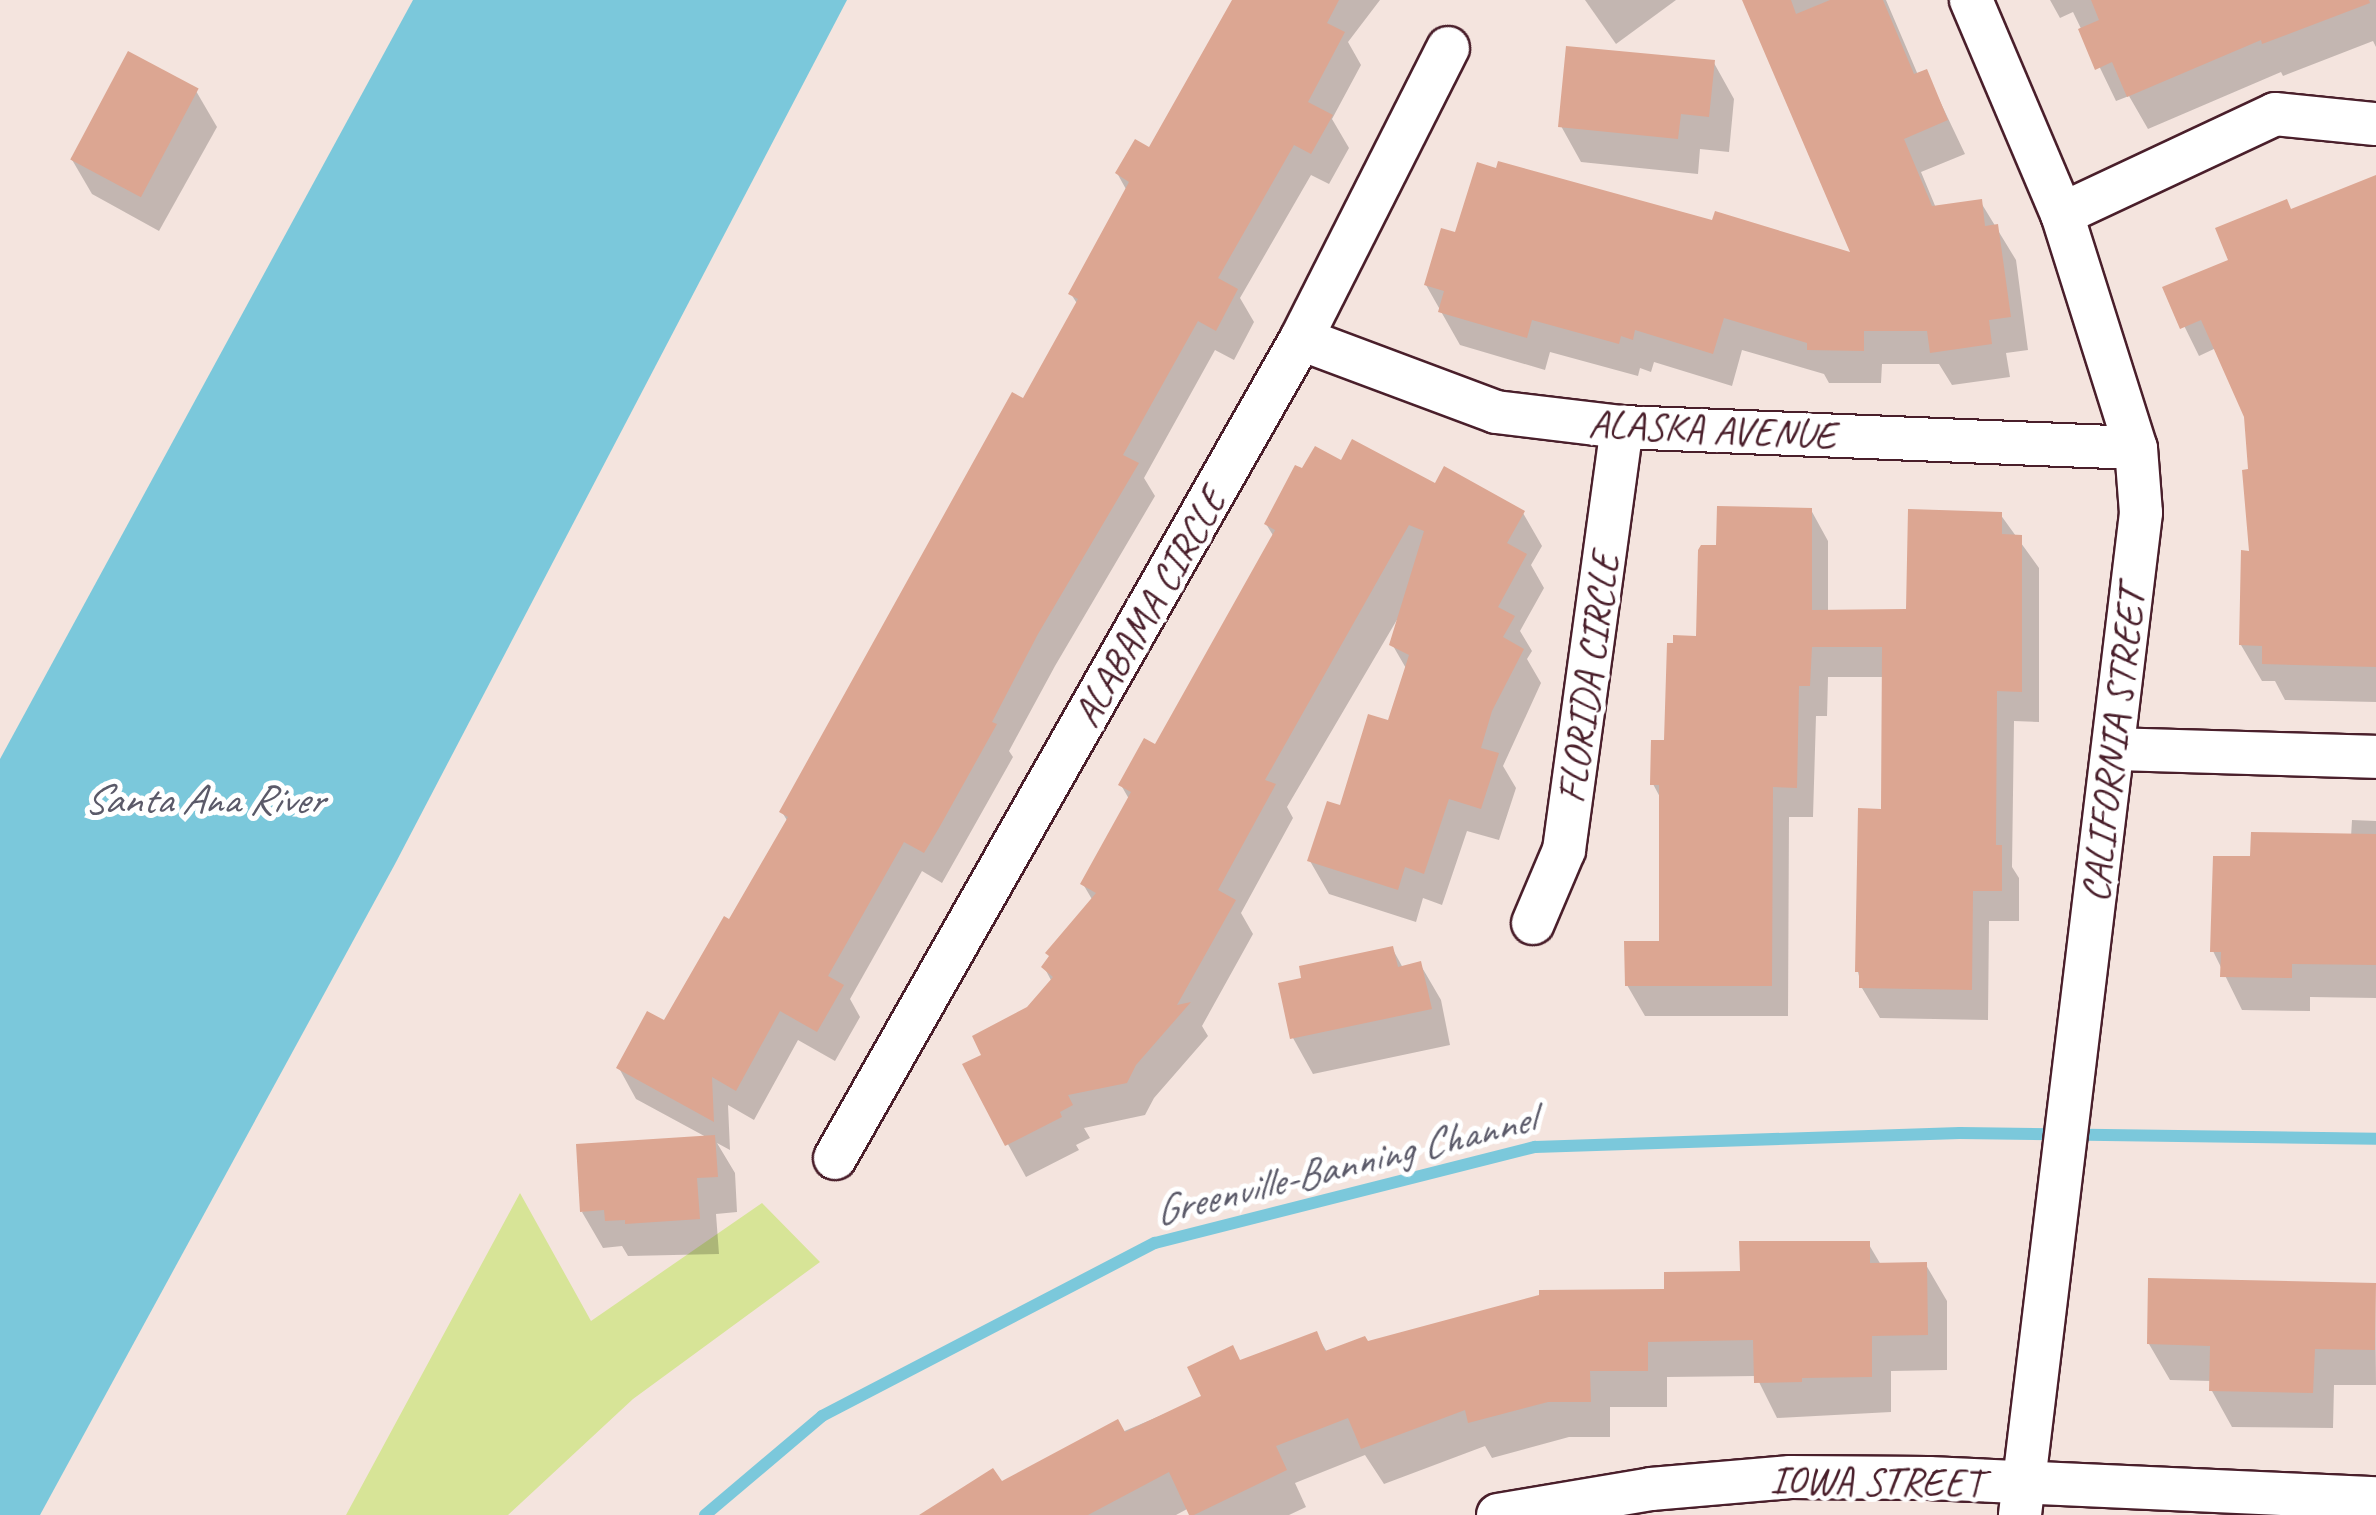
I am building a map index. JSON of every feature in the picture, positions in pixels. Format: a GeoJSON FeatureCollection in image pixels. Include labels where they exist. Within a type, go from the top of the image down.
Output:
{"type":"FeatureCollection","features":[{"type":"Feature","properties":{"kind":"street","name":"CALIFORNIA STREET"},"geometry":{"type":"LineString","coordinates":[[1972,0],[2062,214],[2136,448],[2140,513],[2021,1499]]}},
{"type":"Feature","properties":{"kind":"street","name":"ALABAMA CIRCLE"},"geometry":{"type":"LineString","coordinates":[[835,1158],[1301,340],[1448,48]]}},
{"type":"Feature","properties":{"kind":"street"},"geometry":{"type":"LineString","coordinates":[[2062,214],[2275,114],[2376,124]]}},
{"type":"Feature","properties":{"kind":"street","name":"ALASKA AVENUE"},"geometry":{"type":"LineString","coordinates":[[1301,340],[1496,412],[1622,427],[2136,448]]}},
{"type":"Feature","properties":{"kind":"street","name":"FLORIDA CIRCLE"},"geometry":{"type":"LineString","coordinates":[[1533,923],[1564,850],[1622,427]]}},
{"type":"Feature","properties":{"kind":"street"},"geometry":{"type":"LineString","coordinates":[[2114,749],[2376,756]]}},
{"type":"Feature","properties":{"kind":"street","name":"IOWA STREET"},"geometry":{"type":"LineString","coordinates":[[1498,1515],[1651,1488],[1773,1478],[1929,1478],[2021,1499],[2376,1498]]}},
{"type":"Feature","properties":{"kind":"green space"},"geometry":{"type":"Polygon","coordinates":[[[520,1193],[591,1321],[762,1203],[820,1262],[633,1399],[508,1515],[346,1515],[520,1193]]]}},
{"type":"Feature","properties":{"kind":"water","name":"Santa Ana River"},"geometry":{"type":"Polygon","coordinates":[[[413,0],[847,0],[395,864],[40,1515],[0,1515],[0,759],[413,0]]]}},
{"type":"Feature","properties":{"kind":"building"},"geometry":{"type":"Polygon","coordinates":[[[1232,0],[1339,0],[1327,23],[1345,32],[1308,102],[1333,115],[1311,154],[1294,145],[1218,278],[1238,289],[1216,331],[1198,321],[1123,455],[1139,463],[1038,634],[992,722],[997,724],[939,828],[924,853],[904,842],[828,976],[844,985],[817,1032],[780,1011],[736,1091],[712,1077],[714,1122],[616,1068],[647,1011],[664,1020],[724,916],[729,919],[788,817],[779,812],[1012,392],[1023,398],[1078,299],[1068,294],[1129,182],[1115,173],[1135,139],[1149,147],[1232,0]]]}},
{"type":"Feature","properties":{"kind":"building"},"geometry":{"type":"Polygon","coordinates":[[[1742,0],[1791,0],[1796,14],[1830,0],[1883,0],[1914,74],[1927,69],[1948,120],[1904,139],[1932,206],[1982,199],[1985,226],[1998,224],[2011,317],[1989,320],[1992,344],[1930,353],[1927,331],[1864,331],[1864,351],[1807,350],[1807,343],[1724,318],[1713,354],[1635,330],[1633,340],[1621,336],[1619,344],[1532,320],[1527,338],[1438,312],[1444,291],[1424,285],[1441,228],[1455,232],[1477,162],[1496,168],[1498,161],[1712,220],[1715,211],[1850,252],[1742,0]]]}},
{"type":"Feature","properties":{"kind":"building"},"geometry":{"type":"Polygon","coordinates":[[[2091,0],[2370,3],[2262,44],[2261,40],[2127,97],[2112,62],[2095,70],[2078,29],[2099,20],[2091,0]]]}},
{"type":"Feature","properties":{"kind":"building"},"geometry":{"type":"Polygon","coordinates":[[[1566,46],[1715,60],[1709,117],[1681,114],[1678,139],[1558,127],[1566,46]]]}},
{"type":"Feature","properties":{"kind":"building"},"geometry":{"type":"Polygon","coordinates":[[[128,51],[199,89],[141,197],[70,160],[128,51]]]}},
{"type":"Feature","properties":{"kind":"building"},"geometry":{"type":"Polygon","coordinates":[[[2376,175],[2376,667],[2262,664],[2262,646],[2239,645],[2241,550],[2249,551],[2242,470],[2248,469],[2244,417],[2201,320],[2180,329],[2162,287],[2228,260],[2215,228],[2287,199],[2291,209],[2376,175]]]}},
{"type":"Feature","properties":{"kind":"building"},"geometry":{"type":"Polygon","coordinates":[[[1352,439],[1435,483],[1444,466],[1525,511],[1507,543],[1527,554],[1498,607],[1515,616],[1503,637],[1524,649],[1492,711],[1481,748],[1499,753],[1481,809],[1449,799],[1424,874],[1405,867],[1398,890],[1307,861],[1327,801],[1340,805],[1368,714],[1388,720],[1409,655],[1389,645],[1424,531],[1409,525],[1265,780],[1276,784],[1218,890],[1236,900],[1177,1005],[1191,1002],[1136,1065],[1127,1083],[1068,1095],[1073,1105],[1060,1112],[1062,1117],[1005,1146],[962,1064],[981,1055],[972,1036],[1027,1007],[1053,977],[1041,967],[1049,956],[1045,953],[1096,893],[1080,884],[1131,792],[1118,785],[1144,738],[1155,744],[1275,530],[1264,524],[1295,465],[1302,468],[1315,446],[1341,460],[1352,439]]]}},
{"type":"Feature","properties":{"kind":"building"},"geometry":{"type":"Polygon","coordinates":[[[1717,506],[1812,508],[1812,610],[1906,609],[1908,509],[2002,512],[2002,534],[2022,535],[2022,692],[1997,691],[1996,845],[2002,845],[2002,891],[1973,891],[1972,990],[1859,988],[1859,972],[1855,972],[1858,808],[1881,809],[1882,647],[1812,647],[1810,686],[1799,686],[1797,788],[1773,787],[1772,986],[1625,986],[1624,941],[1659,941],[1659,785],[1650,785],[1651,740],[1664,740],[1667,643],[1673,643],[1673,635],[1696,636],[1698,550],[1701,545],[1716,545],[1717,506]]]}},
{"type":"Feature","properties":{"kind":"building"},"geometry":{"type":"Polygon","coordinates":[[[2251,832],[2376,834],[2376,965],[2292,964],[2292,978],[2220,977],[2221,952],[2210,952],[2213,856],[2250,856],[2251,832]]]}},
{"type":"Feature","properties":{"kind":"building"},"geometry":{"type":"Polygon","coordinates":[[[1393,946],[1398,967],[1421,961],[1432,1009],[1290,1039],[1278,983],[1301,978],[1299,966],[1393,946]]]}},
{"type":"Feature","properties":{"kind":"building"},"geometry":{"type":"Polygon","coordinates":[[[715,1135],[718,1177],[697,1178],[700,1219],[625,1224],[625,1220],[605,1221],[604,1210],[580,1212],[576,1144],[715,1135]]]}},
{"type":"Feature","properties":{"kind":"building"},"geometry":{"type":"Polygon","coordinates":[[[1739,1241],[1870,1241],[1870,1263],[1927,1262],[1928,1335],[1872,1336],[1872,1377],[1802,1378],[1802,1382],[1754,1383],[1753,1340],[1648,1342],[1648,1371],[1590,1371],[1591,1402],[1548,1402],[1468,1423],[1465,1410],[1361,1449],[1348,1418],[1276,1446],[1287,1470],[1194,1515],[1189,1515],[1169,1472],[1088,1515],[919,1515],[993,1468],[1002,1481],[1118,1419],[1125,1432],[1201,1396],[1187,1367],[1233,1345],[1240,1360],[1317,1331],[1325,1351],[1365,1336],[1368,1341],[1539,1295],[1539,1290],[1664,1289],[1664,1272],[1740,1271],[1739,1241]]]}},
{"type":"Feature","properties":{"kind":"building"},"geometry":{"type":"Polygon","coordinates":[[[2148,1278],[2376,1283],[2375,1350],[2315,1349],[2313,1393],[2209,1391],[2210,1346],[2147,1344],[2148,1278]]]}},
{"type":"Feature","properties":{"kind":"waterway","name":"Greenville-Banning Channel"},"geometry":{"type":"LineString","coordinates":[[705,1515],[822,1416],[1155,1243],[1535,1147],[1960,1133],[2376,1139]]}}]}
